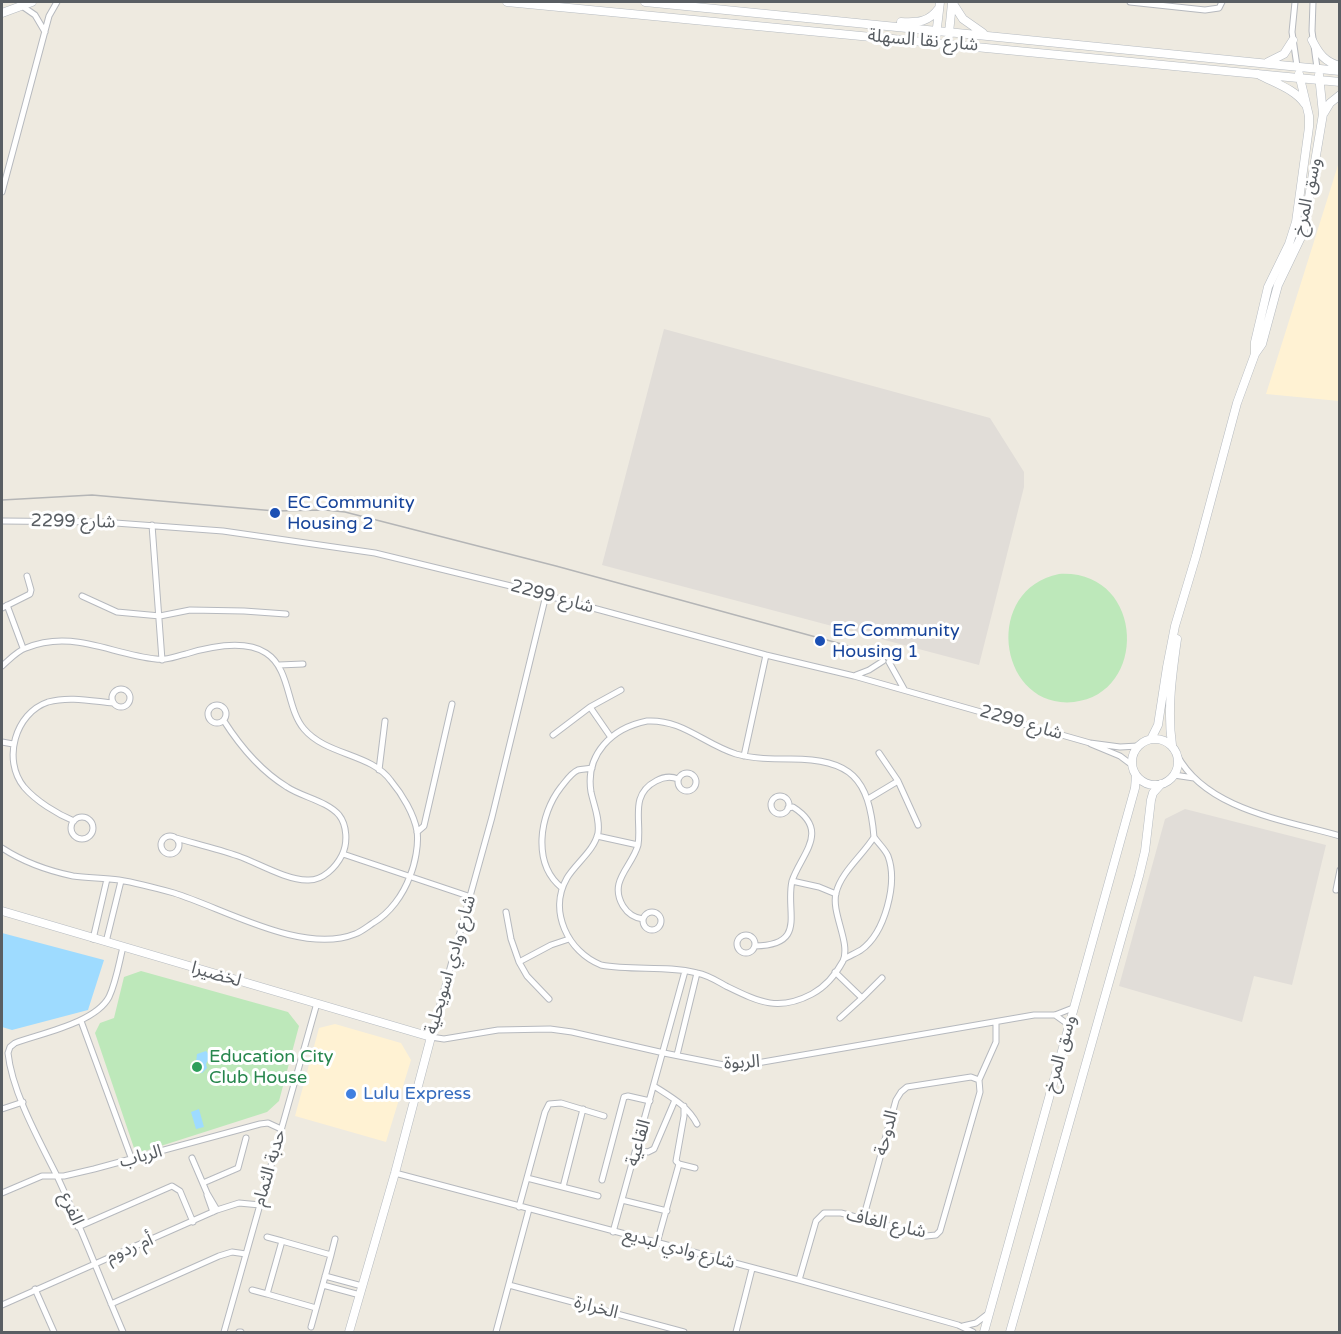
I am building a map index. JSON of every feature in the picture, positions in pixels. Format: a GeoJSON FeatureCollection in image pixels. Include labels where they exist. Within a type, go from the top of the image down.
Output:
{"type":"FeatureCollection","features":[{"type":"Feature","properties":{"kind":"street"},"geometry":{"type":"LineString","coordinates":[[2,13],[32,2]]}},
{"type":"Feature","properties":{"kind":"street"},"geometry":{"type":"LineString","coordinates":[[2,192],[49,16],[57,2]]}},
{"type":"Feature","properties":{"kind":"street","name":"شارع نقا السهلة"},"geometry":{"type":"LineString","coordinates":[[507,2],[1340,82]]}},
{"type":"Feature","properties":{"kind":"street","name":"شارع نقا السهلة"},"geometry":{"type":"LineString","coordinates":[[645,2],[1340,71]]}},
{"type":"Feature","properties":{"kind":"street"},"geometry":{"type":"LineString","coordinates":[[948,43],[952,2]]}},
{"type":"Feature","properties":{"kind":"street"},"geometry":{"type":"LineString","coordinates":[[952,2],[956,11],[969,25],[993,35]]}},
{"type":"Feature","properties":{"kind":"street"},"geometry":{"type":"LineString","coordinates":[[1130,2],[1205,10],[1219,8],[1222,2]]}},
{"type":"Feature","properties":{"kind":"street"},"geometry":{"type":"LineString","coordinates":[[1295,2],[1293,40],[1297,66]]}},
{"type":"Feature","properties":{"kind":"street"},"geometry":{"type":"LineString","coordinates":[[1313,2],[1312,40],[1317,68]]}},
{"type":"Feature","properties":{"kind":"street"},"geometry":{"type":"LineString","coordinates":[[21,5],[35,15],[46,33]]}},
{"type":"Feature","properties":{"kind":"street"},"geometry":{"type":"LineString","coordinates":[[935,42],[939,5]]}},
{"type":"Feature","properties":{"kind":"street"},"geometry":{"type":"LineString","coordinates":[[881,25],[889,21],[922,22],[931,18],[939,5]]}},
{"type":"Feature","properties":{"kind":"street"},"geometry":{"type":"LineString","coordinates":[[1263,64],[1284,54],[1293,40]]}},
{"type":"Feature","properties":{"kind":"street"},"geometry":{"type":"LineString","coordinates":[[1312,40],[1321,56],[1332,64],[1340,66]]}},
{"type":"Feature","properties":{"kind":"street","name":"وسق المرخ"},"geometry":{"type":"LineString","coordinates":[[1255,354],[1255,342],[1268,287],[1289,244],[1296,222],[1309,116],[1297,66]]}},
{"type":"Feature","properties":{"kind":"street","name":"وسق المرخ"},"geometry":{"type":"LineString","coordinates":[[1151,739],[1158,725],[1175,626],[1237,403],[1255,354],[1262,344],[1278,285],[1303,233],[1323,114],[1317,68]]}},
{"type":"Feature","properties":{"kind":"street"},"geometry":{"type":"LineString","coordinates":[[1254,72],[1291,91],[1300,97],[1307,107]]}},
{"type":"Feature","properties":{"kind":"street"},"geometry":{"type":"LineString","coordinates":[[1323,114],[1330,103],[1340,95]]}},
{"type":"Feature","properties":{"kind":"street","name":"شارع 2299"},"geometry":{"type":"LineString","coordinates":[[2,521],[152,525],[223,531],[335,546],[455,572],[546,595],[766,655],[854,676],[1090,742],[1120,747],[1138,746]]}},
{"type":"Feature","properties":{"kind":"street"},"geometry":{"type":"LineString","coordinates":[[152,525],[162,660]]}},
{"type":"Feature","properties":{"kind":"street"},"geometry":{"type":"LineString","coordinates":[[24,648],[4,606],[30,594],[32,590],[27,576]]}},
{"type":"Feature","properties":{"kind":"street","name":"شارع وادي اسويحلية"},"geometry":{"type":"LineString","coordinates":[[349,1332],[471,897],[546,595]]}},
{"type":"Feature","properties":{"kind":"street"},"geometry":{"type":"LineString","coordinates":[[82,596],[117,612],[160,616],[190,610],[286,614]]}},
{"type":"Feature","properties":{"kind":"street","name":"وسق المرخ"},"geometry":{"type":"LineString","coordinates":[[1172,746],[1169,723],[1181,611]]}},
{"type":"Feature","properties":{"kind":"street"},"geometry":{"type":"LineString","coordinates":[[2,666],[24,648],[50,641],[81,641],[118,652],[162,660],[209,647],[246,646],[265,652],[279,665],[302,728],[317,741],[379,770],[390,778],[417,832],[410,875],[399,899],[381,918],[355,934],[322,940],[297,937],[204,903],[121,881],[73,876],[41,867],[2,848]]}},
{"type":"Feature","properties":{"kind":"street"},"geometry":{"type":"LineString","coordinates":[[744,756],[766,655]]}},
{"type":"Feature","properties":{"kind":"street"},"geometry":{"type":"LineString","coordinates":[[854,676],[886,661],[905,690]]}},
{"type":"Feature","properties":{"kind":"street"},"geometry":{"type":"LineString","coordinates":[[279,665],[303,664]]}},
{"type":"Feature","properties":{"kind":"street"},"geometry":{"type":"LineString","coordinates":[[553,735],[591,707],[621,690]]}},
{"type":"Feature","properties":{"kind":"street"},"geometry":{"type":"LineString","coordinates":[[74,821],[64,817],[24,786],[15,766],[13,744],[20,726],[33,711],[47,703],[64,699],[102,702],[112,700]]}},
{"type":"Feature","properties":{"kind":"street"},"geometry":{"type":"LineString","coordinates":[[417,832],[424,826],[452,704]]}},
{"type":"Feature","properties":{"kind":"street"},"geometry":{"type":"LineString","coordinates":[[591,707],[610,736]]}},
{"type":"Feature","properties":{"kind":"street"},"geometry":{"type":"LineString","coordinates":[[191,842],[179,847],[172,854],[165,853],[161,848],[161,841],[166,836],[176,838],[191,842],[308,881],[323,877],[343,854],[346,832],[339,816],[326,806],[287,788],[272,777],[236,740],[224,721]]}},
{"type":"Feature","properties":{"kind":"street"},"geometry":{"type":"LineString","coordinates":[[379,770],[385,721]]}},
{"type":"Feature","properties":{"kind":"street"},"geometry":{"type":"LineString","coordinates":[[666,721],[744,756],[764,759],[814,760],[838,766],[857,778],[868,799],[873,816],[874,837],[888,856],[890,865],[890,894],[882,921],[869,942],[861,950],[844,958],[818,992],[802,1000],[786,1004],[756,1000],[697,973],[601,965],[587,958],[575,948],[569,939],[561,916],[560,900],[562,888],[572,871],[592,847],[597,836],[598,822],[591,790],[592,768],[599,750],[610,736],[638,722],[666,721]]}},
{"type":"Feature","properties":{"kind":"street"},"geometry":{"type":"LineString","coordinates":[[1177,754],[1178,765],[1174,775],[1161,784],[1148,784],[1136,776],[1132,758],[1138,746],[1151,739],[1166,741],[1172,746],[1177,754],[1188,772],[1223,797],[1255,813],[1340,836]]}},
{"type":"Feature","properties":{"kind":"street"},"geometry":{"type":"LineString","coordinates":[[2,741],[13,744]]}},
{"type":"Feature","properties":{"kind":"street","name":"شارع 2299"},"geometry":{"type":"LineString","coordinates":[[1090,742],[1120,756],[1132,765]]}},
{"type":"Feature","properties":{"kind":"street"},"geometry":{"type":"LineString","coordinates":[[879,753],[898,781],[918,825]]}},
{"type":"Feature","properties":{"kind":"street"},"geometry":{"type":"LineString","coordinates":[[562,888],[554,881],[546,867],[542,845],[544,824],[555,795],[572,774],[579,770],[592,768]]}},
{"type":"Feature","properties":{"kind":"street"},"geometry":{"type":"LineString","coordinates":[[1174,775],[1196,778]]}},
{"type":"Feature","properties":{"kind":"street","name":"وسق المرخ"},"geometry":{"type":"LineString","coordinates":[[984,1332],[1132,799],[1136,776]]}},
{"type":"Feature","properties":{"kind":"street"},"geometry":{"type":"LineString","coordinates":[[643,919],[628,912],[621,902],[618,890],[620,878],[636,852],[638,844],[640,830],[637,809],[643,792],[650,785],[663,778],[678,779]]}},
{"type":"Feature","properties":{"kind":"street"},"geometry":{"type":"LineString","coordinates":[[868,799],[898,781]]}},
{"type":"Feature","properties":{"kind":"street","name":"وسق المرخ"},"geometry":{"type":"LineString","coordinates":[[1010,1332],[1139,876],[1147,838],[1151,800],[1161,784]]}},
{"type":"Feature","properties":{"kind":"street"},"geometry":{"type":"LineString","coordinates":[[755,946],[775,944],[781,940],[793,922],[790,893],[792,881],[810,847],[812,836],[805,816],[793,807],[788,808]]}},
{"type":"Feature","properties":{"kind":"street"},"geometry":{"type":"LineString","coordinates":[[64,817],[75,837],[83,839],[93,830],[92,825],[85,818],[74,821],[71,829]]}},
{"type":"Feature","properties":{"kind":"street"},"geometry":{"type":"LineString","coordinates":[[597,836],[638,844]]}},
{"type":"Feature","properties":{"kind":"street"},"geometry":{"type":"LineString","coordinates":[[844,958],[843,940],[835,902],[836,894],[844,877],[874,837]]}},
{"type":"Feature","properties":{"kind":"street"},"geometry":{"type":"LineString","coordinates":[[176,838],[179,847]]}},
{"type":"Feature","properties":{"kind":"street"},"geometry":{"type":"LineString","coordinates":[[343,854],[471,897]]}},
{"type":"Feature","properties":{"kind":"street"},"geometry":{"type":"LineString","coordinates":[[1336,890],[1340,870]]}},
{"type":"Feature","properties":{"kind":"street"},"geometry":{"type":"LineString","coordinates":[[93,939],[107,879]]}},
{"type":"Feature","properties":{"kind":"street"},"geometry":{"type":"LineString","coordinates":[[106,942],[121,881]]}},
{"type":"Feature","properties":{"kind":"street"},"geometry":{"type":"LineString","coordinates":[[792,881],[836,894]]}},
{"type":"Feature","properties":{"kind":"street","name":"لخضيرا"},"geometry":{"type":"LineString","coordinates":[[2,912],[431,1037]]}},
{"type":"Feature","properties":{"kind":"street"},"geometry":{"type":"LineString","coordinates":[[506,912],[511,939],[519,962],[527,976],[549,999]]}},
{"type":"Feature","properties":{"kind":"street"},"geometry":{"type":"LineString","coordinates":[[98,920],[107,919],[111,923]]}},
{"type":"Feature","properties":{"kind":"street"},"geometry":{"type":"LineString","coordinates":[[519,962],[551,945],[569,939]]}},
{"type":"Feature","properties":{"kind":"street"},"geometry":{"type":"LineString","coordinates":[[123,947],[108,999],[98,1010],[81,1021],[132,1160]]}},
{"type":"Feature","properties":{"kind":"street","name":"القاعية"},"geometry":{"type":"LineString","coordinates":[[614,1232],[685,971]]}},
{"type":"Feature","properties":{"kind":"street"},"geometry":{"type":"LineString","coordinates":[[835,972],[862,998]]}},
{"type":"Feature","properties":{"kind":"street"},"geometry":{"type":"LineString","coordinates":[[677,1055],[697,973]]}},
{"type":"Feature","properties":{"kind":"street"},"geometry":{"type":"LineString","coordinates":[[840,1018],[882,978]]}},
{"type":"Feature","properties":{"kind":"street","name":"حدبة الثمام"},"geometry":{"type":"LineString","coordinates":[[224,1332],[317,1003]]}},
{"type":"Feature","properties":{"kind":"street","name":"الربوة"},"geometry":{"type":"LineString","coordinates":[[431,1037],[444,1039],[498,1030],[550,1029],[583,1034],[718,1065],[750,1065],[1034,1015],[1055,1015],[1073,1008]]}},
{"type":"Feature","properties":{"kind":"street"},"geometry":{"type":"LineString","coordinates":[[1055,1015],[1069,1025]]}},
{"type":"Feature","properties":{"kind":"street","name":"الفرع"},"geometry":{"type":"LineString","coordinates":[[81,1021],[15,1042],[10,1047],[9,1059],[17,1087],[42,1149],[57,1176],[123,1332]]}},
{"type":"Feature","properties":{"kind":"street"},"geometry":{"type":"LineString","coordinates":[[980,1083],[996,1042],[996,1022]]}},
{"type":"Feature","properties":{"kind":"street"},"geometry":{"type":"LineString","coordinates":[[671,1025],[677,1024],[683,1029]]}},
{"type":"Feature","properties":{"kind":"street","name":"الدوحة"},"geometry":{"type":"LineString","coordinates":[[863,1219],[896,1100],[901,1092],[907,1087],[967,1078],[980,1083]]}},
{"type":"Feature","properties":{"kind":"street","name":"شارع الغاف"},"geometry":{"type":"LineString","coordinates":[[799,1280],[810,1236],[819,1217],[824,1213],[834,1212],[926,1236],[940,1231],[980,1083]]}},
{"type":"Feature","properties":{"kind":"street"},"geometry":{"type":"LineString","coordinates":[[654,1086],[684,1106],[692,1114],[697,1124]]}},
{"type":"Feature","properties":{"kind":"street"},"geometry":{"type":"LineString","coordinates":[[602,1180],[623,1099],[628,1096],[650,1101]]}},
{"type":"Feature","properties":{"kind":"street"},"geometry":{"type":"LineString","coordinates":[[636,1150],[648,1152],[654,1149],[675,1100]]}},
{"type":"Feature","properties":{"kind":"street"},"geometry":{"type":"LineString","coordinates":[[2,1109],[23,1102]]}},
{"type":"Feature","properties":{"kind":"street"},"geometry":{"type":"LineString","coordinates":[[519,1207],[549,1104],[561,1103],[604,1116]]}},
{"type":"Feature","properties":{"kind":"street"},"geometry":{"type":"LineString","coordinates":[[657,1243],[679,1164],[676,1159],[684,1106]]}},
{"type":"Feature","properties":{"kind":"street"},"geometry":{"type":"LineString","coordinates":[[562,1187],[583,1109]]}},
{"type":"Feature","properties":{"kind":"street","name":"الرباب"},"geometry":{"type":"LineString","coordinates":[[2,1192],[42,1176],[57,1176],[132,1160],[260,1124],[268,1123],[281,1129]]}},
{"type":"Feature","properties":{"kind":"street"},"geometry":{"type":"LineString","coordinates":[[203,1183],[238,1168],[246,1138]]}},
{"type":"Feature","properties":{"kind":"street"},"geometry":{"type":"LineString","coordinates":[[192,1158],[215,1211]]}},
{"type":"Feature","properties":{"kind":"street"},"geometry":{"type":"LineString","coordinates":[[679,1164],[695,1168]]}},
{"type":"Feature","properties":{"kind":"street","name":"شارع وادي لبديع"},"geometry":{"type":"LineString","coordinates":[[395,1173],[799,1280],[962,1326],[973,1332]]}},
{"type":"Feature","properties":{"kind":"street"},"geometry":{"type":"LineString","coordinates":[[527,1178],[598,1196]]}},
{"type":"Feature","properties":{"kind":"street"},"geometry":{"type":"LineString","coordinates":[[78,1227],[172,1186],[180,1191],[193,1222]]}},
{"type":"Feature","properties":{"kind":"street"},"geometry":{"type":"LineString","coordinates":[[622,1200],[667,1211]]}},
{"type":"Feature","properties":{"kind":"street","name":"أم ردوم"},"geometry":{"type":"LineString","coordinates":[[2,1305],[215,1211],[239,1203],[260,1205]]}},
{"type":"Feature","properties":{"kind":"street"},"geometry":{"type":"LineString","coordinates":[[496,1332],[529,1209]]}},
{"type":"Feature","properties":{"kind":"street"},"geometry":{"type":"LineString","coordinates":[[267,1237],[331,1255]]}},
{"type":"Feature","properties":{"kind":"street"},"geometry":{"type":"LineString","coordinates":[[311,1326],[335,1239]]}},
{"type":"Feature","properties":{"kind":"street"},"geometry":{"type":"LineString","coordinates":[[267,1294],[282,1241]]}},
{"type":"Feature","properties":{"kind":"street"},"geometry":{"type":"LineString","coordinates":[[111,1305],[219,1256],[231,1252],[246,1254]]}},
{"type":"Feature","properties":{"kind":"street"},"geometry":{"type":"LineString","coordinates":[[736,1332],[752,1269]]}},
{"type":"Feature","properties":{"kind":"street"},"geometry":{"type":"LineString","coordinates":[[325,1276],[362,1286]]}},
{"type":"Feature","properties":{"kind":"street"},"geometry":{"type":"LineString","coordinates":[[322,1285],[360,1295]]}},
{"type":"Feature","properties":{"kind":"street","name":"الخرارة"},"geometry":{"type":"LineString","coordinates":[[509,1285],[684,1332]]}},
{"type":"Feature","properties":{"kind":"street"},"geometry":{"type":"LineString","coordinates":[[36,1289],[54,1332]]}},
{"type":"Feature","properties":{"kind":"street"},"geometry":{"type":"LineString","coordinates":[[252,1290],[316,1308]]}},
{"type":"Feature","properties":{"kind":"street"},"geometry":{"type":"LineString","coordinates":[[962,1326],[976,1323],[989,1313]]}},
{"type":"Feature","properties":{"kind":"shaded area"},"geometry":{"type":"Polygon","coordinates":[[[1339,162],[1339,401],[1266,394],[1339,162]]]}},
{"type":"Feature","properties":{"kind":"shaded area"},"geometry":{"type":"Polygon","coordinates":[[[664,329],[990,418],[1024,472],[1024,487],[979,665],[602,565],[664,329]]]}},
{"type":"Feature","properties":{"kind":"shaded area"},"geometry":{"type":"Polygon","coordinates":[[[1185,809],[1326,845],[1292,985],[1254,976],[1242,1022],[1119,986],[1165,819],[1185,809]]]}},
{"type":"Feature","properties":{"kind":"shaded area"},"geometry":{"type":"Polygon","coordinates":[[[335,1024],[401,1043],[411,1060],[386,1142],[295,1116],[319,1028],[335,1024]]]}},
{"type":"Feature","properties":{"kind":"green space"},"geometry":{"type":"Polygon","coordinates":[[[1059,574],[1087,578],[1108,591],[1121,610],[1127,633],[1125,657],[1115,678],[1098,694],[1074,702],[1049,699],[1029,688],[1016,669],[1009,647],[1010,624],[1018,602],[1034,584],[1059,574]]]}},
{"type":"Feature","properties":{"kind":"green space","name":"Education City Club House"},"geometry":{"type":"Polygon","coordinates":[[[141,971],[288,1012],[299,1026],[279,1101],[267,1112],[142,1152],[134,1148],[95,1033],[100,1023],[114,1018],[124,977],[141,971]]]}},
{"type":"Feature","properties":{"kind":"water"},"geometry":{"type":"Polygon","coordinates":[[[2,933],[104,960],[88,1010],[12,1030],[2,1027],[2,933]]]}},
{"type":"Feature","properties":{"kind":"water"},"geometry":{"type":"Polygon","coordinates":[[[206,1051],[210,1056],[206,1064],[207,1068],[202,1073],[197,1073],[194,1066],[197,1054],[206,1051]]]}},
{"type":"Feature","properties":{"kind":"water"},"geometry":{"type":"Polygon","coordinates":[[[199,1109],[204,1127],[196,1129],[191,1112],[199,1109]]]}},
{"type":"Feature","properties":{"kind":"tram line"},"geometry":{"type":"LineString","coordinates":[[2,500],[92,495],[275,511],[345,512],[556,566],[867,651]]}},
{"type":"Feature","properties":{"kind":"place","name":"EC Community Housing 2"},"geometry":{"type":"Point","coordinates":[275,513]}},
{"type":"Feature","properties":{"kind":"place","name":"EC Community Housing 1"},"geometry":{"type":"Point","coordinates":[820,641]}},
{"type":"Feature","properties":{"kind":"place","name":"Education City Club House"},"geometry":{"type":"Point","coordinates":[197,1067]}},
{"type":"Feature","properties":{"kind":"place","name":"Lulu Express"},"geometry":{"type":"Point","coordinates":[351,1094]}}]}
